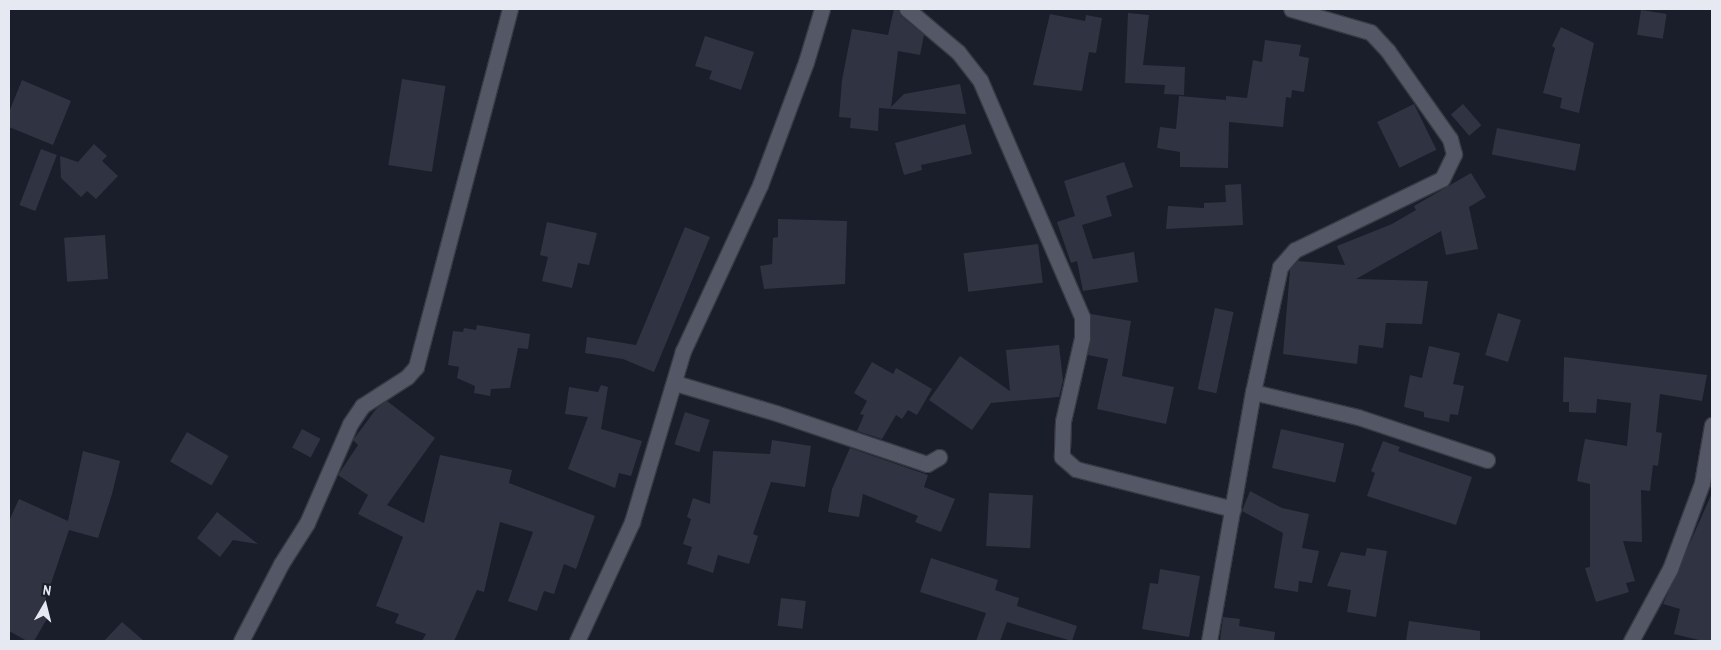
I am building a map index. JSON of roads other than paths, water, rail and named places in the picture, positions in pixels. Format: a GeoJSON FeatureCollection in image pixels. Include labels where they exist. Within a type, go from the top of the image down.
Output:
{"type":"FeatureCollection","features":[{"type":"Feature","properties":{"kind":"street"},"geometry":{"type":"LineString","coordinates":[[241,641],[281,564],[307,522],[350,424],[362,406],[407,377],[416,367],[510,9]]}},
{"type":"Feature","properties":{"kind":"street"},"geometry":{"type":"LineString","coordinates":[[577,641],[632,522],[686,343],[760,185],[806,62],[822,9]]}},
{"type":"Feature","properties":{"kind":"street"},"geometry":{"type":"LineString","coordinates":[[907,9],[958,52],[980,80],[1082,317],[1082,338],[1062,421],[1062,457],[1076,469],[1233,509]]}},
{"type":"Feature","properties":{"kind":"street"},"geometry":{"type":"LineString","coordinates":[[1209,641],[1253,392],[1280,267],[1285,258],[1442,179],[1454,154],[1450,139],[1388,51],[1370,32],[1291,9]]}},
{"type":"Feature","properties":{"kind":"street"},"geometry":{"type":"LineString","coordinates":[[675,383],[776,413],[927,464],[939,457]]}},
{"type":"Feature","properties":{"kind":"street"},"geometry":{"type":"LineString","coordinates":[[1253,392],[1358,417],[1487,460]]}},
{"type":"Feature","properties":{"kind":"street"},"geometry":{"type":"LineString","coordinates":[[1631,641],[1670,569],[1707,484],[1712,426]]}}]}
